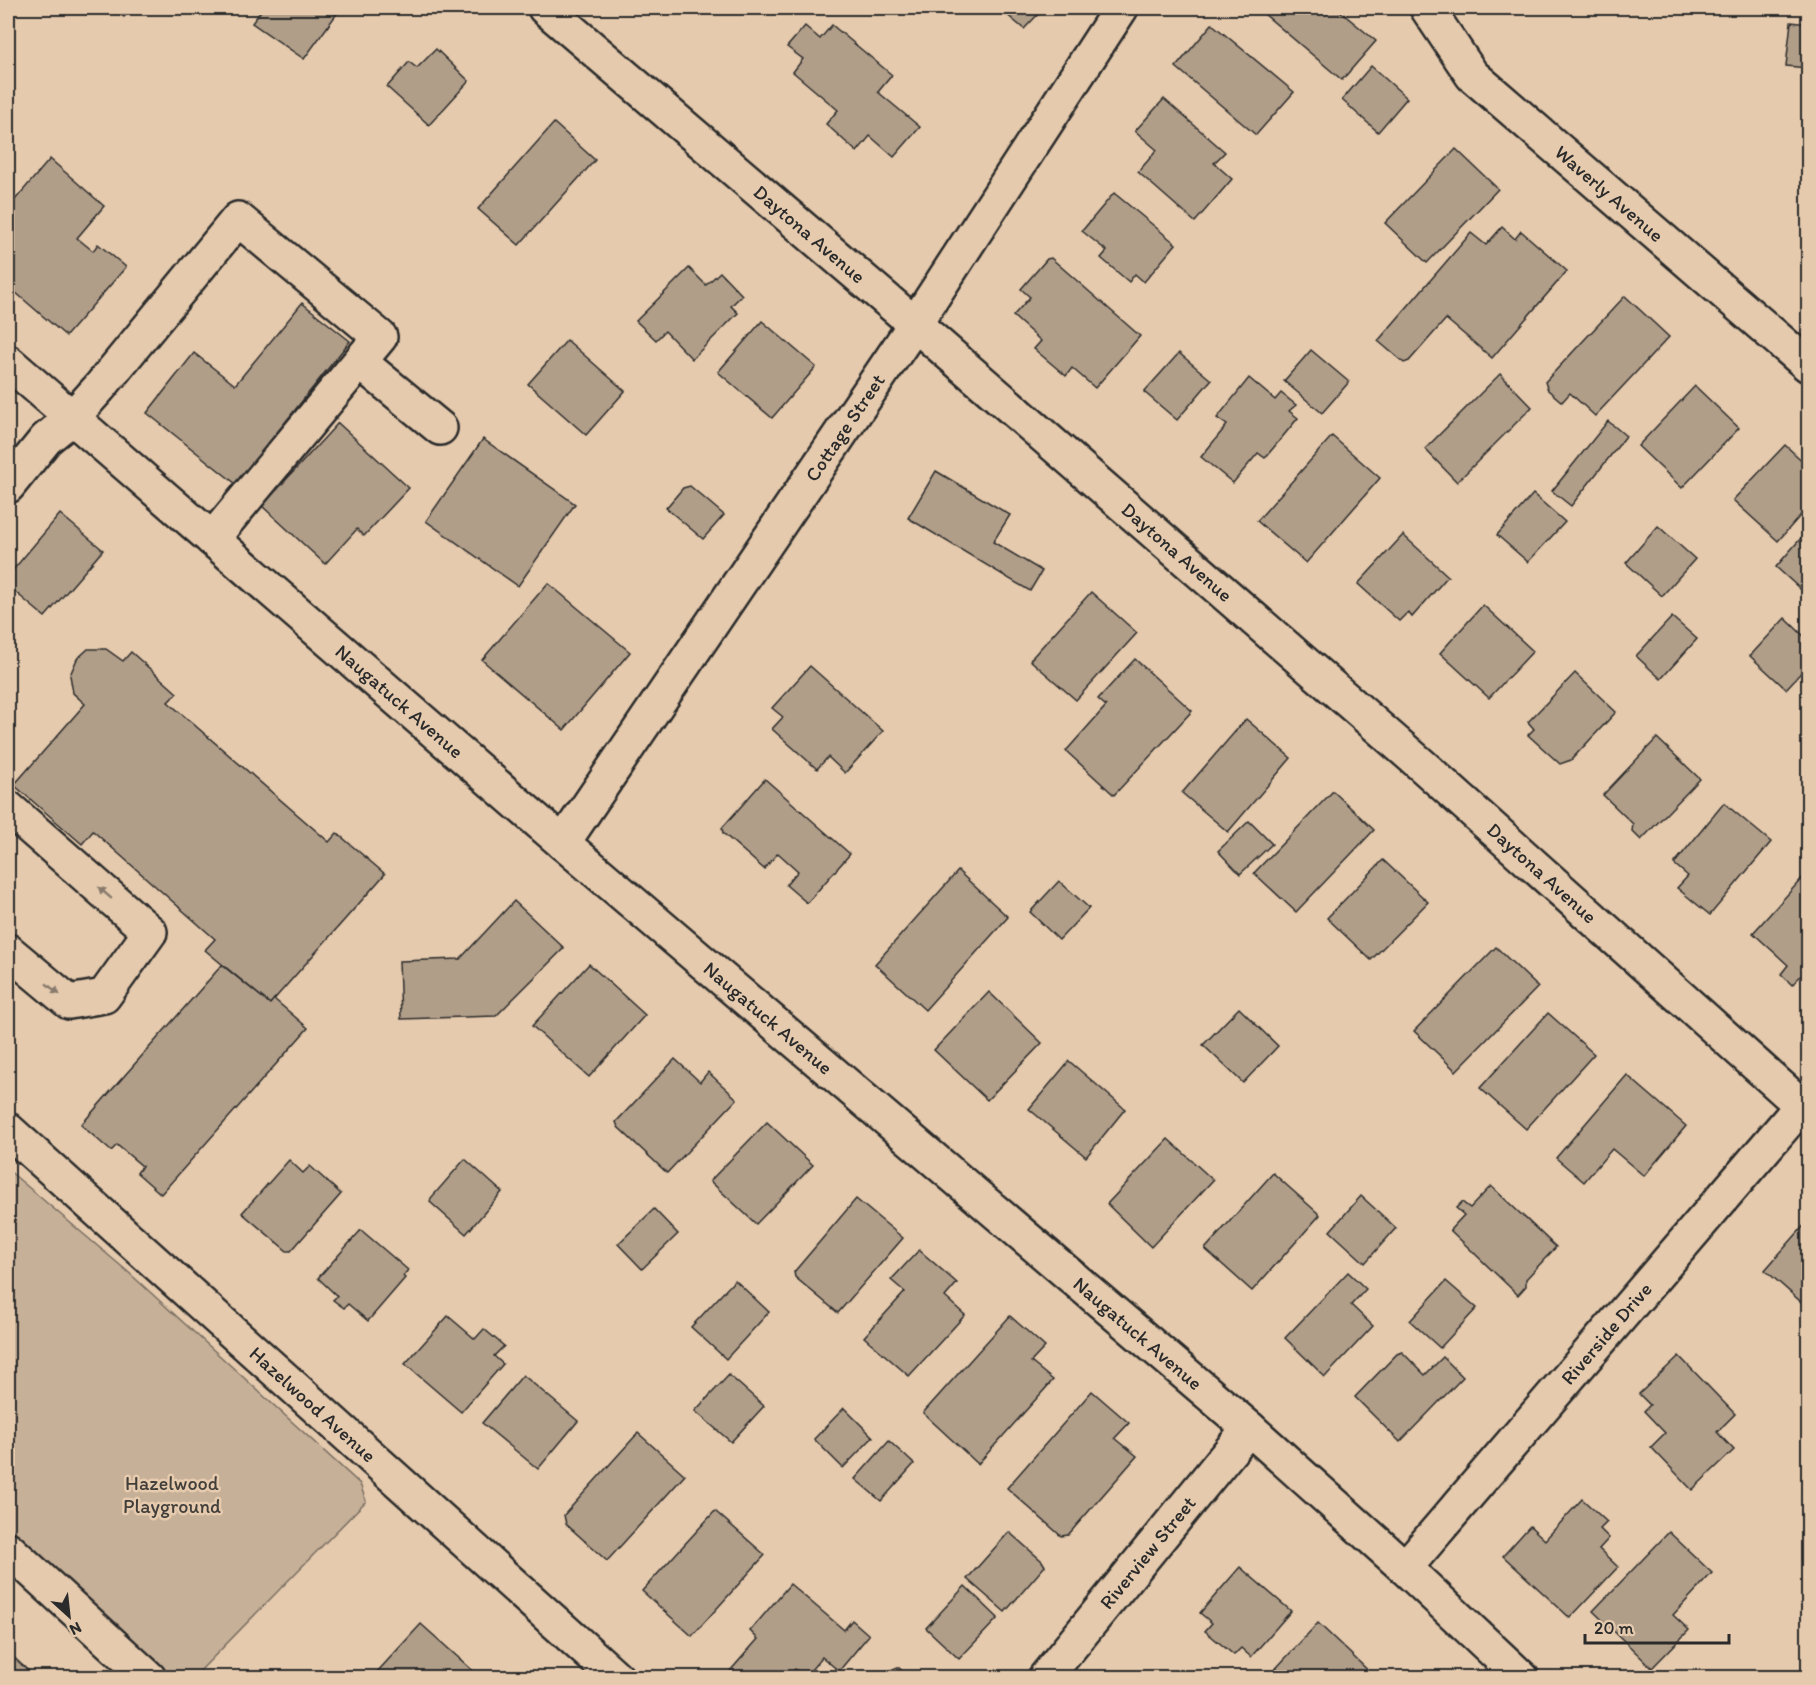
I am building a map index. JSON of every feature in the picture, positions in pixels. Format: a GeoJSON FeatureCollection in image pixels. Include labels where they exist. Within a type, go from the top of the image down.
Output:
{"type":"FeatureCollection","features":[{"type":"Feature","properties":{"kind":"street","name":"Daytona Avenue"},"geometry":{"type":"LineString","coordinates":[[545,8],[915,324],[1805,1102]]}},
{"type":"Feature","properties":{"kind":"street","name":"Cottage Street"},"geometry":{"type":"LineString","coordinates":[[563,843],[915,324],[1121,8]]}},
{"type":"Feature","properties":{"kind":"street","name":"Waverly Avenue"},"geometry":{"type":"LineString","coordinates":[[1427,8],[1472,75],[1809,365]]}},
{"type":"Feature","properties":{"kind":"street"},"geometry":{"type":"LineString","coordinates":[[8,486],[46,439],[72,418],[237,219],[380,337],[212,539]]}},
{"type":"Feature","properties":{"kind":"street","name":"Naugatuck Avenue"},"geometry":{"type":"LineString","coordinates":[[8,362],[563,843],[1248,1428],[1405,1568],[1522,1677]]}},
{"type":"Feature","properties":{"kind":"street"},"geometry":{"type":"LineString","coordinates":[[360,362],[440,428]]}},
{"type":"Feature","properties":{"kind":"street"},"geometry":{"type":"LineString","coordinates":[[8,808],[150,932],[104,996],[69,1002],[8,951]]}},
{"type":"Feature","properties":{"kind":"street","name":"Riverside Drive"},"geometry":{"type":"LineString","coordinates":[[1405,1568],[1805,1102]]}},
{"type":"Feature","properties":{"kind":"street","name":"Hazelwood Avenue"},"geometry":{"type":"LineString","coordinates":[[8,1130],[616,1677]]}},
{"type":"Feature","properties":{"kind":"street","name":"Riverview Street"},"geometry":{"type":"LineString","coordinates":[[1045,1677],[1248,1428]]}},
{"type":"Feature","properties":{"kind":"street"},"geometry":{"type":"LineString","coordinates":[[8,1549],[149,1677]]}},
{"type":"Feature","properties":{"kind":"green space","name":"Hazelwood Playground"},"geometry":{"type":"Polygon","coordinates":[[[8,1170],[127,1271],[360,1484],[366,1501],[194,1677],[170,1677],[8,1525],[8,1170]]]}},
{"type":"Feature","properties":{"kind":"building"},"geometry":{"type":"Polygon","coordinates":[[[110,8],[131,8],[124,17],[110,8]]]}},
{"type":"Feature","properties":{"kind":"building"},"geometry":{"type":"Polygon","coordinates":[[[263,8],[341,8],[304,59],[252,23],[263,8]]]}},
{"type":"Feature","properties":{"kind":"building"},"geometry":{"type":"Polygon","coordinates":[[[999,8],[1044,8],[1024,29],[999,8]]]}},
{"type":"Feature","properties":{"kind":"building"},"geometry":{"type":"Polygon","coordinates":[[[1257,8],[1336,8],[1376,41],[1342,80],[1257,8]]]}},
{"type":"Feature","properties":{"kind":"building"},"geometry":{"type":"Polygon","coordinates":[[[1579,8],[1637,8],[1636,12],[1579,8]]]}},
{"type":"Feature","properties":{"kind":"building"},"geometry":{"type":"Polygon","coordinates":[[[1791,22],[1808,24],[1808,68],[1786,66],[1791,22]]]}},
{"type":"Feature","properties":{"kind":"building"},"geometry":{"type":"Polygon","coordinates":[[[1212,24],[1294,92],[1256,135],[1176,67],[1212,24]]]}},
{"type":"Feature","properties":{"kind":"building"},"geometry":{"type":"Polygon","coordinates":[[[832,25],[892,75],[878,92],[920,127],[894,157],[870,136],[857,152],[826,124],[838,110],[793,72],[803,59],[787,47],[805,26],[820,39],[832,25]]]}},
{"type":"Feature","properties":{"kind":"building"},"geometry":{"type":"Polygon","coordinates":[[[436,49],[469,81],[429,125],[387,87],[409,62],[417,68],[436,49]]]}},
{"type":"Feature","properties":{"kind":"building"},"geometry":{"type":"Polygon","coordinates":[[[1371,66],[1407,98],[1378,132],[1342,100],[1371,66]]]}},
{"type":"Feature","properties":{"kind":"building"},"geometry":{"type":"Polygon","coordinates":[[[1164,99],[1225,152],[1214,163],[1232,179],[1195,222],[1138,172],[1157,150],[1135,131],[1164,99]]]}},
{"type":"Feature","properties":{"kind":"building"},"geometry":{"type":"Polygon","coordinates":[[[554,123],[595,160],[519,245],[478,209],[554,123]]]}},
{"type":"Feature","properties":{"kind":"building"},"geometry":{"type":"Polygon","coordinates":[[[1456,149],[1498,189],[1427,263],[1385,223],[1456,149]]]}},
{"type":"Feature","properties":{"kind":"building"},"geometry":{"type":"Polygon","coordinates":[[[50,159],[104,206],[77,238],[93,251],[98,244],[126,267],[66,336],[8,286],[8,208],[50,159]]]}},
{"type":"Feature","properties":{"kind":"building"},"geometry":{"type":"Polygon","coordinates":[[[1114,193],[1176,244],[1144,282],[1135,274],[1129,282],[1101,258],[1107,251],[1082,231],[1114,193]]]}},
{"type":"Feature","properties":{"kind":"building"},"geometry":{"type":"Polygon","coordinates":[[[1502,227],[1515,239],[1521,231],[1567,271],[1492,358],[1446,319],[1409,361],[1404,363],[1378,341],[1471,233],[1486,245],[1502,227]]]}},
{"type":"Feature","properties":{"kind":"building"},"geometry":{"type":"Polygon","coordinates":[[[1051,258],[1140,336],[1095,388],[1072,368],[1066,376],[1034,349],[1041,341],[1013,316],[1030,297],[1021,289],[1047,259],[1051,258]]]}},
{"type":"Feature","properties":{"kind":"building"},"geometry":{"type":"Polygon","coordinates":[[[689,268],[706,285],[720,272],[742,295],[731,306],[738,313],[692,359],[665,331],[656,340],[636,321],[689,268]]]}},
{"type":"Feature","properties":{"kind":"building"},"geometry":{"type":"Polygon","coordinates":[[[1625,296],[1669,337],[1595,416],[1570,393],[1562,402],[1548,390],[1545,382],[1625,296]]]}},
{"type":"Feature","properties":{"kind":"building"},"geometry":{"type":"Polygon","coordinates":[[[302,303],[350,341],[236,484],[147,413],[194,353],[235,385],[302,303]]]}},
{"type":"Feature","properties":{"kind":"building"},"geometry":{"type":"Polygon","coordinates":[[[762,321],[816,367],[772,418],[718,372],[762,321]]]}},
{"type":"Feature","properties":{"kind":"building"},"geometry":{"type":"Polygon","coordinates":[[[567,340],[625,391],[586,435],[528,384],[567,340]]]}},
{"type":"Feature","properties":{"kind":"building"},"geometry":{"type":"Polygon","coordinates":[[[1311,350],[1349,382],[1322,413],[1284,381],[1311,350]]]}},
{"type":"Feature","properties":{"kind":"building"},"geometry":{"type":"Polygon","coordinates":[[[1179,353],[1211,380],[1177,420],[1144,392],[1179,353]]]}},
{"type":"Feature","properties":{"kind":"building"},"geometry":{"type":"Polygon","coordinates":[[[1500,374],[1532,407],[1457,482],[1425,449],[1500,374]]]}},
{"type":"Feature","properties":{"kind":"building"},"geometry":{"type":"Polygon","coordinates":[[[1249,378],[1275,400],[1281,393],[1296,405],[1289,411],[1298,418],[1265,458],[1258,453],[1233,483],[1201,457],[1227,425],[1217,418],[1249,378]]]}},
{"type":"Feature","properties":{"kind":"building"},"geometry":{"type":"Polygon","coordinates":[[[1695,386],[1739,428],[1682,488],[1638,446],[1695,386]]]}},
{"type":"Feature","properties":{"kind":"building"},"geometry":{"type":"Polygon","coordinates":[[[1608,421],[1626,436],[1571,506],[1552,491],[1608,421]]]}},
{"type":"Feature","properties":{"kind":"building"},"geometry":{"type":"Polygon","coordinates":[[[338,423],[409,488],[364,536],[357,529],[325,564],[262,506],[338,423]]]}},
{"type":"Feature","properties":{"kind":"building"},"geometry":{"type":"Polygon","coordinates":[[[1332,436],[1380,478],[1306,563],[1257,521],[1332,436]]]}},
{"type":"Feature","properties":{"kind":"building"},"geometry":{"type":"Polygon","coordinates":[[[483,439],[575,504],[518,586],[426,521],[483,439]]]}},
{"type":"Feature","properties":{"kind":"building"},"geometry":{"type":"Polygon","coordinates":[[[1785,445],[1808,466],[1808,507],[1778,541],[1733,500],[1785,445]]]}},
{"type":"Feature","properties":{"kind":"building"},"geometry":{"type":"Polygon","coordinates":[[[936,471],[1010,515],[993,542],[1042,571],[1030,591],[908,518],[936,471]]]}},
{"type":"Feature","properties":{"kind":"building"},"geometry":{"type":"Polygon","coordinates":[[[690,486],[724,515],[703,539],[666,508],[683,488],[690,486]]]}},
{"type":"Feature","properties":{"kind":"building"},"geometry":{"type":"Polygon","coordinates":[[[1533,494],[1565,522],[1528,562],[1497,535],[1533,494]]]}},
{"type":"Feature","properties":{"kind":"building"},"geometry":{"type":"Polygon","coordinates":[[[60,514],[103,550],[45,617],[8,586],[8,576],[60,514]]]}},
{"type":"Feature","properties":{"kind":"building"},"geometry":{"type":"Polygon","coordinates":[[[1658,526],[1695,559],[1662,596],[1626,563],[1658,526]]]}},
{"type":"Feature","properties":{"kind":"building"},"geometry":{"type":"Polygon","coordinates":[[[1808,530],[1808,596],[1776,567],[1808,530]]]}},
{"type":"Feature","properties":{"kind":"building"},"geometry":{"type":"Polygon","coordinates":[[[1403,535],[1448,576],[1412,617],[1408,612],[1399,621],[1358,584],[1403,535]]]}},
{"type":"Feature","properties":{"kind":"building"},"geometry":{"type":"Polygon","coordinates":[[[548,583],[630,652],[564,730],[482,660],[548,583]]]}},
{"type":"Feature","properties":{"kind":"building"},"geometry":{"type":"Polygon","coordinates":[[[1091,592],[1137,633],[1076,700],[1030,660],[1091,592]]]}},
{"type":"Feature","properties":{"kind":"building"},"geometry":{"type":"Polygon","coordinates":[[[1483,605],[1533,651],[1489,698],[1440,653],[1483,605]]]}},
{"type":"Feature","properties":{"kind":"building"},"geometry":{"type":"Polygon","coordinates":[[[1672,617],[1697,639],[1661,679],[1636,656],[1672,617]]]}},
{"type":"Feature","properties":{"kind":"building"},"geometry":{"type":"Polygon","coordinates":[[[1785,618],[1808,640],[1808,665],[1786,689],[1750,656],[1785,618]]]}},
{"type":"Feature","properties":{"kind":"building"},"geometry":{"type":"Polygon","coordinates":[[[88,649],[106,649],[123,661],[131,652],[177,693],[168,702],[329,842],[337,833],[385,874],[270,1004],[205,950],[215,939],[93,831],[82,844],[14,785],[85,704],[73,693],[70,675],[77,659],[88,649]]]}},
{"type":"Feature","properties":{"kind":"building"},"geometry":{"type":"Polygon","coordinates":[[[1135,659],[1192,711],[1114,795],[1066,751],[1106,706],[1098,699],[1135,659]]]}},
{"type":"Feature","properties":{"kind":"building"},"geometry":{"type":"Polygon","coordinates":[[[810,666],[883,731],[845,773],[828,757],[817,769],[772,729],[783,717],[772,708],[810,666]]]}},
{"type":"Feature","properties":{"kind":"building"},"geometry":{"type":"Polygon","coordinates":[[[1575,673],[1616,712],[1571,760],[1560,764],[1528,735],[1534,729],[1528,722],[1575,673]]]}},
{"type":"Feature","properties":{"kind":"building"},"geometry":{"type":"Polygon","coordinates":[[[1246,719],[1291,758],[1228,832],[1182,793],[1246,719]]]}},
{"type":"Feature","properties":{"kind":"building"},"geometry":{"type":"Polygon","coordinates":[[[1657,738],[1700,779],[1641,840],[1632,831],[1633,824],[1603,795],[1657,738]]]}},
{"type":"Feature","properties":{"kind":"building"},"geometry":{"type":"Polygon","coordinates":[[[765,779],[850,854],[807,903],[786,885],[798,871],[778,853],[764,869],[723,833],[722,828],[765,779]]]}},
{"type":"Feature","properties":{"kind":"building"},"geometry":{"type":"Polygon","coordinates":[[[1333,791],[1374,830],[1296,912],[1254,873],[1333,791]]]}},
{"type":"Feature","properties":{"kind":"building"},"geometry":{"type":"Polygon","coordinates":[[[1724,803],[1771,842],[1710,915],[1677,888],[1688,876],[1674,864],[1724,803]]]}},
{"type":"Feature","properties":{"kind":"building"},"geometry":{"type":"Polygon","coordinates":[[[1249,821],[1272,844],[1240,874],[1218,851],[1249,821]]]}},
{"type":"Feature","properties":{"kind":"building"},"geometry":{"type":"Polygon","coordinates":[[[1383,860],[1428,902],[1371,960],[1327,918],[1383,860]]]}},
{"type":"Feature","properties":{"kind":"building"},"geometry":{"type":"Polygon","coordinates":[[[958,871],[1008,917],[925,1010],[875,964],[958,871]]]}},
{"type":"Feature","properties":{"kind":"building"},"geometry":{"type":"Polygon","coordinates":[[[1805,875],[1808,878],[1808,968],[1792,985],[1781,974],[1788,965],[1753,933],[1805,875]]]}},
{"type":"Feature","properties":{"kind":"building"},"geometry":{"type":"Polygon","coordinates":[[[1059,881],[1089,908],[1059,940],[1030,912],[1059,881]]]}},
{"type":"Feature","properties":{"kind":"building"},"geometry":{"type":"Polygon","coordinates":[[[514,901],[564,948],[496,1016],[401,1019],[399,961],[460,959],[514,901]]]}},
{"type":"Feature","properties":{"kind":"building"},"geometry":{"type":"Polygon","coordinates":[[[1496,947],[1538,987],[1456,1071],[1414,1031],[1496,947]]]}},
{"type":"Feature","properties":{"kind":"building"},"geometry":{"type":"Polygon","coordinates":[[[589,964],[645,1015],[589,1077],[532,1026],[589,964]]]}},
{"type":"Feature","properties":{"kind":"building"},"geometry":{"type":"Polygon","coordinates":[[[222,965],[270,1004],[274,999],[308,1028],[161,1194],[137,1173],[142,1166],[117,1145],[111,1151],[81,1125],[222,965]]]}},
{"type":"Feature","properties":{"kind":"building"},"geometry":{"type":"Polygon","coordinates":[[[989,992],[1042,1043],[987,1100],[934,1050],[989,992]]]}},
{"type":"Feature","properties":{"kind":"building"},"geometry":{"type":"Polygon","coordinates":[[[1239,1008],[1278,1046],[1243,1083],[1203,1045],[1239,1008]]]}},
{"type":"Feature","properties":{"kind":"building"},"geometry":{"type":"Polygon","coordinates":[[[1548,1013],[1594,1054],[1526,1129],[1480,1088],[1548,1013]]]}},
{"type":"Feature","properties":{"kind":"building"},"geometry":{"type":"Polygon","coordinates":[[[675,1059],[700,1082],[708,1072],[737,1099],[667,1173],[618,1127],[616,1122],[675,1059]]]}},
{"type":"Feature","properties":{"kind":"building"},"geometry":{"type":"Polygon","coordinates":[[[1069,1061],[1125,1109],[1086,1157],[1029,1109],[1069,1061]]]}},
{"type":"Feature","properties":{"kind":"building"},"geometry":{"type":"Polygon","coordinates":[[[1627,1075],[1686,1126],[1644,1176],[1612,1149],[1584,1182],[1556,1158],[1627,1075]]]}},
{"type":"Feature","properties":{"kind":"building"},"geometry":{"type":"Polygon","coordinates":[[[767,1122],[813,1165],[756,1224],[710,1181],[767,1122]]]}},
{"type":"Feature","properties":{"kind":"building"},"geometry":{"type":"Polygon","coordinates":[[[1168,1139],[1213,1180],[1151,1247],[1107,1204],[1168,1139]]]}},
{"type":"Feature","properties":{"kind":"building"},"geometry":{"type":"Polygon","coordinates":[[[465,1159],[502,1192],[466,1234],[430,1202],[465,1159]]]}},
{"type":"Feature","properties":{"kind":"building"},"geometry":{"type":"Polygon","coordinates":[[[289,1160],[303,1173],[310,1166],[341,1194],[291,1251],[287,1251],[242,1213],[289,1160]]]}},
{"type":"Feature","properties":{"kind":"building"},"geometry":{"type":"Polygon","coordinates":[[[1273,1173],[1320,1215],[1252,1291],[1205,1249],[1273,1173]]]}},
{"type":"Feature","properties":{"kind":"building"},"geometry":{"type":"Polygon","coordinates":[[[1491,1186],[1556,1247],[1526,1279],[1526,1286],[1518,1295],[1450,1230],[1464,1215],[1456,1208],[1462,1202],[1470,1208],[1491,1186]]]}},
{"type":"Feature","properties":{"kind":"building"},"geometry":{"type":"Polygon","coordinates":[[[1361,1196],[1396,1228],[1365,1263],[1330,1231],[1361,1196]]]}},
{"type":"Feature","properties":{"kind":"building"},"geometry":{"type":"Polygon","coordinates":[[[856,1199],[903,1238],[838,1313],[795,1277],[794,1272],[856,1199]]]}},
{"type":"Feature","properties":{"kind":"building"},"geometry":{"type":"Polygon","coordinates":[[[654,1209],[678,1234],[642,1269],[618,1244],[654,1209]]]}},
{"type":"Feature","properties":{"kind":"building"},"geometry":{"type":"Polygon","coordinates":[[[1808,1221],[1808,1308],[1765,1270],[1808,1221]]]}},
{"type":"Feature","properties":{"kind":"building"},"geometry":{"type":"Polygon","coordinates":[[[361,1230],[408,1270],[403,1276],[405,1278],[368,1321],[348,1304],[344,1308],[333,1300],[337,1296],[318,1278],[361,1230]]]}},
{"type":"Feature","properties":{"kind":"building"},"geometry":{"type":"Polygon","coordinates":[[[919,1250],[957,1283],[945,1297],[965,1315],[909,1376],[864,1337],[905,1292],[891,1280],[919,1250]]]}},
{"type":"Feature","properties":{"kind":"building"},"geometry":{"type":"Polygon","coordinates":[[[1348,1272],[1366,1289],[1351,1305],[1373,1326],[1325,1377],[1285,1338],[1348,1272]]]}},
{"type":"Feature","properties":{"kind":"building"},"geometry":{"type":"Polygon","coordinates":[[[735,1280],[769,1312],[726,1359],[691,1327],[735,1280]]]}},
{"type":"Feature","properties":{"kind":"building"},"geometry":{"type":"Polygon","coordinates":[[[1446,1281],[1477,1308],[1440,1348],[1410,1321],[1446,1281]]]}},
{"type":"Feature","properties":{"kind":"building"},"geometry":{"type":"Polygon","coordinates":[[[448,1316],[475,1339],[484,1329],[504,1346],[494,1356],[503,1364],[461,1412],[405,1364],[448,1316]]]}},
{"type":"Feature","properties":{"kind":"building"},"geometry":{"type":"Polygon","coordinates":[[[1010,1316],[1045,1347],[1031,1362],[1053,1380],[978,1464],[923,1413],[1010,1316]]]}},
{"type":"Feature","properties":{"kind":"building"},"geometry":{"type":"Polygon","coordinates":[[[1402,1352],[1425,1375],[1443,1357],[1463,1377],[1400,1442],[1355,1397],[1397,1354],[1402,1352]]]}},
{"type":"Feature","properties":{"kind":"building"},"geometry":{"type":"Polygon","coordinates":[[[1679,1356],[1735,1414],[1717,1432],[1734,1450],[1692,1490],[1651,1447],[1665,1433],[1644,1411],[1650,1405],[1639,1394],[1679,1356]]]}},
{"type":"Feature","properties":{"kind":"building"},"geometry":{"type":"Polygon","coordinates":[[[523,1375],[578,1421],[538,1469],[482,1423],[523,1375]]]}},
{"type":"Feature","properties":{"kind":"building"},"geometry":{"type":"Polygon","coordinates":[[[729,1375],[764,1406],[731,1442],[695,1411],[729,1375]]]}},
{"type":"Feature","properties":{"kind":"building"},"geometry":{"type":"Polygon","coordinates":[[[1092,1391],[1129,1423],[1115,1438],[1137,1456],[1068,1535],[1061,1536],[1007,1488],[1092,1391]]]}},
{"type":"Feature","properties":{"kind":"building"},"geometry":{"type":"Polygon","coordinates":[[[844,1408],[873,1437],[843,1468],[814,1439],[844,1408]]]}},
{"type":"Feature","properties":{"kind":"building"},"geometry":{"type":"Polygon","coordinates":[[[638,1433],[685,1475],[607,1561],[566,1524],[564,1515],[638,1433]]]}},
{"type":"Feature","properties":{"kind":"building"},"geometry":{"type":"Polygon","coordinates":[[[889,1441],[914,1464],[881,1501],[855,1479],[889,1441]]]}},
{"type":"Feature","properties":{"kind":"building"},"geometry":{"type":"Polygon","coordinates":[[[1582,1499],[1607,1522],[1600,1529],[1609,1538],[1599,1549],[1618,1567],[1570,1618],[1503,1556],[1530,1526],[1545,1540],[1582,1499]]]}},
{"type":"Feature","properties":{"kind":"building"},"geometry":{"type":"Polygon","coordinates":[[[715,1511],[765,1555],[692,1636],[642,1591],[715,1511]]]}},
{"type":"Feature","properties":{"kind":"building"},"geometry":{"type":"Polygon","coordinates":[[[1009,1532],[1045,1566],[1005,1612],[967,1579],[1009,1532]]]}},
{"type":"Feature","properties":{"kind":"building"},"geometry":{"type":"Polygon","coordinates":[[[1669,1532],[1712,1573],[1673,1615],[1689,1630],[1652,1668],[1593,1611],[1669,1532]]]}},
{"type":"Feature","properties":{"kind":"building"},"geometry":{"type":"Polygon","coordinates":[[[1240,1567],[1291,1611],[1251,1657],[1241,1648],[1234,1655],[1205,1631],[1212,1623],[1200,1613],[1240,1567]]]}},
{"type":"Feature","properties":{"kind":"building"},"geometry":{"type":"Polygon","coordinates":[[[790,1584],[844,1630],[852,1620],[869,1635],[839,1671],[822,1657],[805,1677],[795,1669],[787,1678],[738,1678],[730,1671],[758,1639],[750,1631],[790,1584]]]}},
{"type":"Feature","properties":{"kind":"building"},"geometry":{"type":"Polygon","coordinates":[[[965,1586],[998,1618],[959,1659],[926,1628],[965,1586]]]}},
{"type":"Feature","properties":{"kind":"building"},"geometry":{"type":"Polygon","coordinates":[[[1318,1623],[1376,1678],[1267,1678],[1318,1623]]]}},
{"type":"Feature","properties":{"kind":"building"},"geometry":{"type":"Polygon","coordinates":[[[421,1624],[481,1678],[383,1678],[377,1672],[421,1624]]]}},
{"type":"Feature","properties":{"kind":"building"},"geometry":{"type":"Polygon","coordinates":[[[8,1652],[36,1678],[8,1678],[8,1652]]]}},
{"type":"Feature","properties":{"kind":"building"},"geometry":{"type":"Polygon","coordinates":[[[898,1667],[910,1678],[884,1678],[891,1670],[898,1667]]]}}]}
